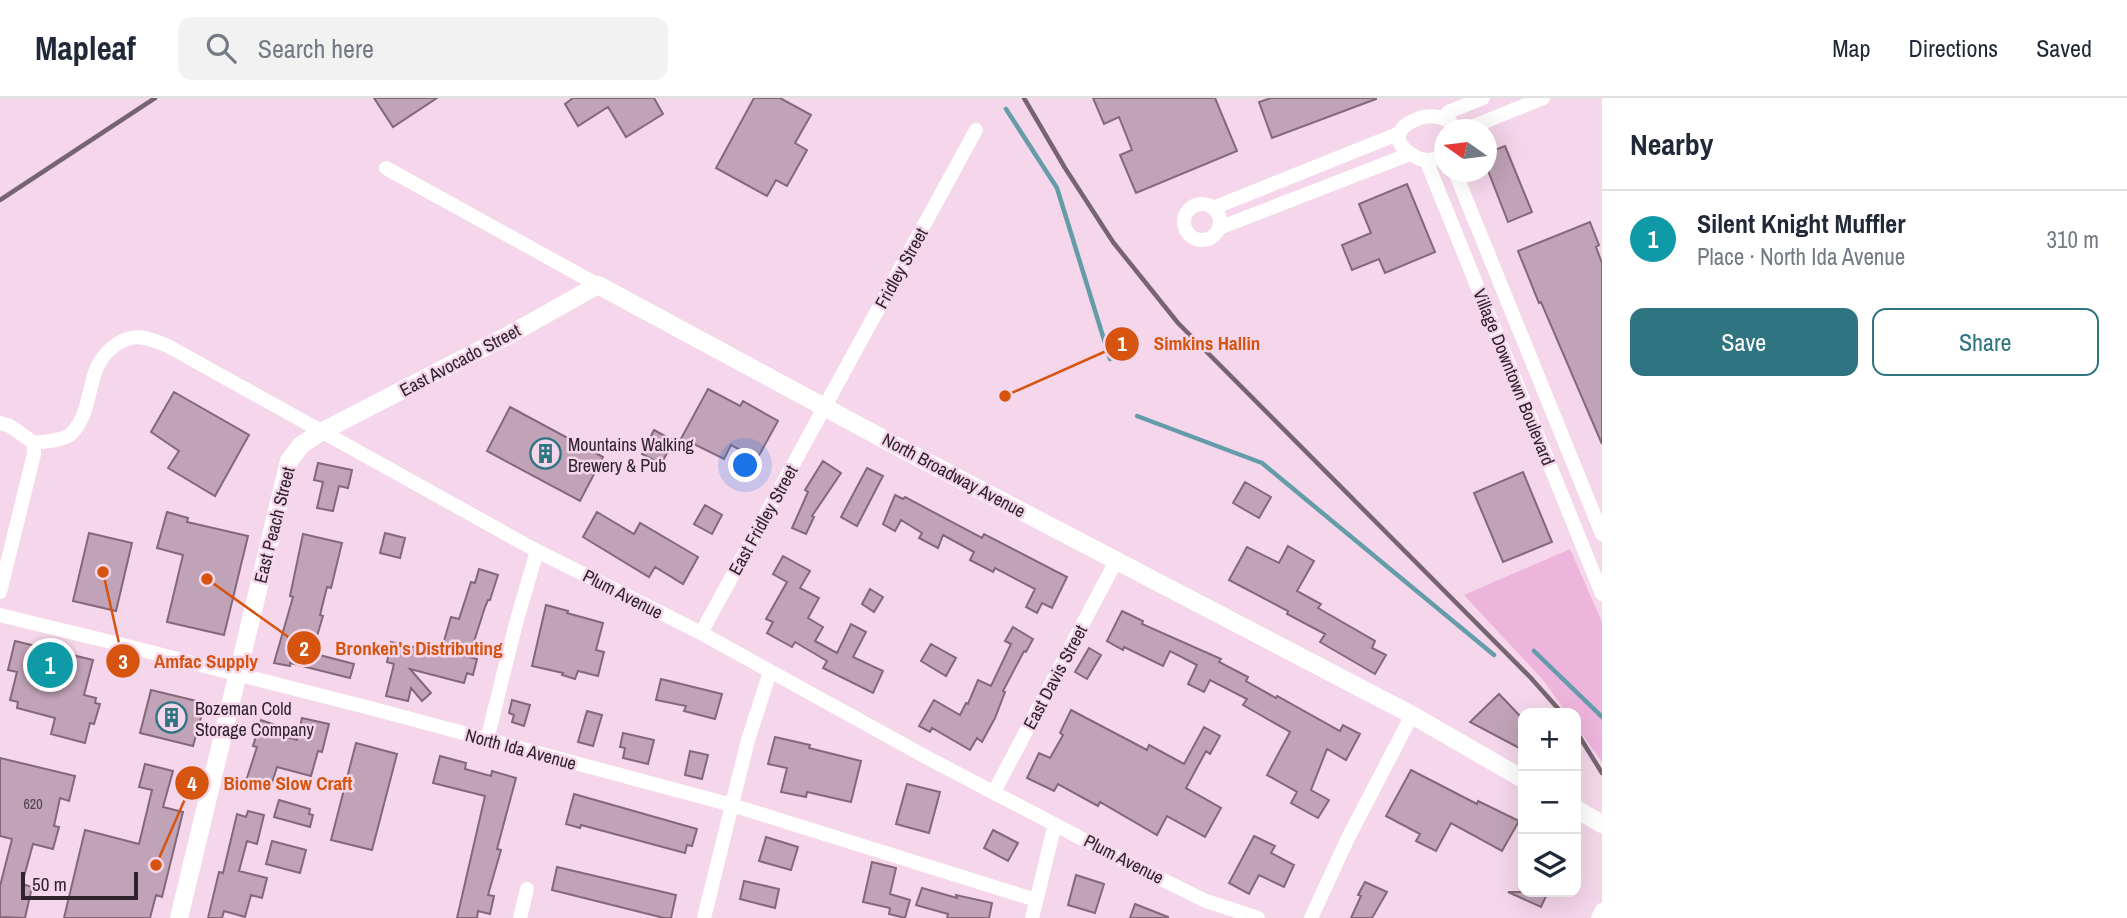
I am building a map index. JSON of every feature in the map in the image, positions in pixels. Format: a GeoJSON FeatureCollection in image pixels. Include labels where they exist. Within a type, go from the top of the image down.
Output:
{"type":"FeatureCollection","features":[{"type":"Feature","properties":{"kind":"street"},"geometry":{"type":"LineString","coordinates":[[1448,112],[1483,98]]}},
{"type":"Feature","properties":{"kind":"street"},"geometry":{"type":"LineString","coordinates":[[1492,119],[1544,98]]}},
{"type":"Feature","properties":{"kind":"street"},"geometry":{"type":"LineString","coordinates":[[1434,159],[1417,158],[1401,141],[1400,133],[1406,109],[1436,105],[1448,112],[1452,119]]}},
{"type":"Feature","properties":{"kind":"street","name":"Fridley Street"},"geometry":{"type":"LineString","coordinates":[[825,407],[976,130]]}},
{"type":"Feature","properties":{"kind":"street"},"geometry":{"type":"LineString","coordinates":[[1213,208],[1400,133]]}},
{"type":"Feature","properties":{"kind":"street"},"geometry":{"type":"LineString","coordinates":[[1219,228],[1410,153]]}},
{"type":"Feature","properties":{"kind":"street","name":"Village Downtown Boulevard"},"geometry":{"type":"LineString","coordinates":[[1426,160],[1602,594]]}},
{"type":"Feature","properties":{"kind":"street","name":"North Broadway Avenue"},"geometry":{"type":"LineString","coordinates":[[386,168],[825,407],[1412,715],[1518,776]]}},
{"type":"Feature","properties":{"kind":"street","name":"Village Downtown Boulevard"},"geometry":{"type":"LineString","coordinates":[[1459,182],[1602,534]]}},
{"type":"Feature","properties":{"kind":"street"},"geometry":{"type":"LineString","coordinates":[[1201,204],[1213,208],[1219,217],[1219,228],[1213,237],[1202,241],[1190,237],[1183,220],[1189,209],[1201,204]]}},
{"type":"Feature","properties":{"kind":"street","name":"East Avocado Street"},"geometry":{"type":"LineString","coordinates":[[321,432],[509,335],[598,285]]}},
{"type":"Feature","properties":{"kind":"street","name":"Plum Avenue"},"geometry":{"type":"LineString","coordinates":[[34,443],[61,439],[72,433],[86,407],[94,372],[109,349],[136,336],[168,345],[537,551],[701,633],[914,751],[1206,901],[1258,918]]}},
{"type":"Feature","properties":{"kind":"street","name":"East Fridley Street"},"geometry":{"type":"LineString","coordinates":[[701,633],[825,407]]}},
{"type":"Feature","properties":{"kind":"street"},"geometry":{"type":"LineString","coordinates":[[0,423],[10,426],[34,443],[34,454],[0,592]]}},
{"type":"Feature","properties":{"kind":"street","name":"East Peach Street"},"geometry":{"type":"LineString","coordinates":[[179,918],[289,461],[301,445],[321,432]]}},
{"type":"Feature","properties":{"kind":"street"},"geometry":{"type":"LineString","coordinates":[[487,740],[537,551]]}},
{"type":"Feature","properties":{"kind":"street","name":"East Davis Street"},"geometry":{"type":"LineString","coordinates":[[994,792],[1116,561]]}},
{"type":"Feature","properties":{"kind":"street","name":"North Ida Avenue"},"geometry":{"type":"LineString","coordinates":[[0,615],[370,708],[732,804],[1036,900]]}},
{"type":"Feature","properties":{"kind":"street"},"geometry":{"type":"LineString","coordinates":[[704,918],[748,740],[770,672]]}},
{"type":"Feature","properties":{"kind":"street"},"geometry":{"type":"LineString","coordinates":[[1311,918],[1348,838],[1412,715]]}},
{"type":"Feature","properties":{"kind":"street"},"geometry":{"type":"LineString","coordinates":[[1581,812],[1602,824]]}},
{"type":"Feature","properties":{"kind":"street"},"geometry":{"type":"LineString","coordinates":[[1032,918],[1055,824]]}},
{"type":"Feature","properties":{"kind":"street"},"geometry":{"type":"LineString","coordinates":[[520,918],[527,889]]}},
{"type":"Feature","properties":{"kind":"street"},"geometry":{"type":"LineString","coordinates":[[1598,918],[1602,910]]}},
{"type":"Feature","properties":{"kind":"shaded area"},"geometry":{"type":"Polygon","coordinates":[[[1570,549],[1602,622],[1602,762],[1581,733],[1581,708],[1563,708],[1543,680],[1464,595],[1570,549]]]}},
{"type":"Feature","properties":{"kind":"building"},"geometry":{"type":"Polygon","coordinates":[[[374,98],[437,98],[393,127],[374,98]]]}},
{"type":"Feature","properties":{"kind":"building"},"geometry":{"type":"Polygon","coordinates":[[[573,98],[654,98],[663,114],[626,137],[608,107],[578,126],[565,104],[573,98]]]}},
{"type":"Feature","properties":{"kind":"building"},"geometry":{"type":"Polygon","coordinates":[[[754,98],[780,98],[811,115],[795,143],[807,150],[787,186],[776,180],[767,196],[716,168],[754,98]]]}},
{"type":"Feature","properties":{"kind":"building"},"geometry":{"type":"Polygon","coordinates":[[[1093,98],[1215,98],[1237,151],[1136,193],[1120,155],[1132,150],[1119,117],[1104,124],[1093,98]]]}},
{"type":"Feature","properties":{"kind":"building"},"geometry":{"type":"Polygon","coordinates":[[[1271,98],[1376,99],[1272,138],[1259,102],[1271,98]]]}},
{"type":"Feature","properties":{"kind":"building"},"geometry":{"type":"Polygon","coordinates":[[[1505,146],[1532,212],[1508,222],[1492,182],[1497,182],[1497,149],[1505,146]]]}},
{"type":"Feature","properties":{"kind":"building"},"geometry":{"type":"Polygon","coordinates":[[[1407,184],[1435,252],[1385,273],[1379,259],[1352,270],[1342,245],[1371,233],[1359,204],[1407,184]]]}},
{"type":"Feature","properties":{"kind":"building"},"geometry":{"type":"Polygon","coordinates":[[[1590,222],[1599,245],[1596,247],[1602,263],[1602,444],[1518,251],[1590,222]]]}},
{"type":"Feature","properties":{"kind":"building"},"geometry":{"type":"Polygon","coordinates":[[[708,389],[740,406],[743,401],[778,421],[757,459],[731,445],[724,459],[694,444],[689,452],[677,446],[708,389]]]}},
{"type":"Feature","properties":{"kind":"building"},"geometry":{"type":"Polygon","coordinates":[[[174,392],[249,435],[215,496],[168,468],[179,451],[151,432],[174,392]]]}},
{"type":"Feature","properties":{"kind":"building","name":"Mountains Walking Brewery & Pub"},"geometry":{"type":"Polygon","coordinates":[[[510,407],[603,457],[580,501],[487,451],[510,407]]]}},
{"type":"Feature","properties":{"kind":"building"},"geometry":{"type":"Polygon","coordinates":[[[654,430],[674,441],[661,464],[642,454],[654,430]]]}},
{"type":"Feature","properties":{"kind":"building"},"geometry":{"type":"Polygon","coordinates":[[[823,461],[841,473],[812,516],[814,517],[806,534],[792,528],[808,492],[805,490],[823,461]]]}},
{"type":"Feature","properties":{"kind":"building"},"geometry":{"type":"Polygon","coordinates":[[[318,463],[352,470],[348,488],[339,486],[333,511],[317,508],[323,482],[314,480],[318,463]]]}},
{"type":"Feature","properties":{"kind":"building"},"geometry":{"type":"Polygon","coordinates":[[[867,468],[883,476],[857,526],[841,517],[867,468]]]}},
{"type":"Feature","properties":{"kind":"building"},"geometry":{"type":"Polygon","coordinates":[[[1523,472],[1552,542],[1503,562],[1474,493],[1523,472]]]}},
{"type":"Feature","properties":{"kind":"building"},"geometry":{"type":"Polygon","coordinates":[[[1245,482],[1271,497],[1259,518],[1233,503],[1245,482]]]}},
{"type":"Feature","properties":{"kind":"building"},"geometry":{"type":"Polygon","coordinates":[[[895,495],[903,499],[905,497],[982,538],[984,534],[1067,577],[1052,608],[1042,603],[1037,613],[1026,607],[1035,589],[995,568],[993,572],[970,560],[974,552],[943,535],[938,548],[919,538],[922,533],[901,520],[895,531],[883,524],[895,495]]]}},
{"type":"Feature","properties":{"kind":"building"},"geometry":{"type":"Polygon","coordinates":[[[705,505],[722,515],[712,534],[694,524],[705,505]]]}},
{"type":"Feature","properties":{"kind":"building"},"geometry":{"type":"Polygon","coordinates":[[[167,512],[188,518],[187,522],[248,536],[224,635],[167,622],[183,555],[157,548],[167,512]]]}},
{"type":"Feature","properties":{"kind":"building"},"geometry":{"type":"Polygon","coordinates":[[[597,512],[634,534],[640,523],[698,557],[683,584],[655,567],[649,577],[583,537],[597,512]]]}},
{"type":"Feature","properties":{"kind":"building"},"geometry":{"type":"Polygon","coordinates":[[[89,533],[132,543],[116,611],[73,601],[89,533]]]}},
{"type":"Feature","properties":{"kind":"building"},"geometry":{"type":"Polygon","coordinates":[[[385,533],[405,538],[400,558],[380,553],[385,533]]]}},
{"type":"Feature","properties":{"kind":"building"},"geometry":{"type":"Polygon","coordinates":[[[303,534],[342,543],[331,588],[327,587],[320,615],[323,616],[312,653],[354,664],[350,678],[290,663],[290,666],[274,663],[293,597],[290,596],[303,534]]]}},
{"type":"Feature","properties":{"kind":"building"},"geometry":{"type":"Polygon","coordinates":[[[1288,546],[1314,561],[1297,591],[1321,604],[1318,608],[1375,641],[1372,648],[1386,655],[1375,674],[1320,642],[1325,634],[1229,580],[1247,547],[1279,563],[1288,546]]]}},
{"type":"Feature","properties":{"kind":"building"},"geometry":{"type":"Polygon","coordinates":[[[783,556],[810,571],[800,588],[819,598],[808,618],[823,627],[815,641],[837,653],[851,624],[866,632],[853,657],[883,671],[873,693],[823,668],[827,661],[795,642],[792,647],[767,633],[773,622],[766,619],[787,582],[773,574],[783,556]]]}},
{"type":"Feature","properties":{"kind":"building"},"geometry":{"type":"Polygon","coordinates":[[[479,569],[498,575],[469,657],[477,659],[473,675],[467,673],[464,683],[410,669],[431,693],[422,701],[411,688],[408,701],[386,696],[394,664],[387,662],[391,642],[441,651],[451,617],[459,619],[471,582],[475,583],[479,569]]]}},
{"type":"Feature","properties":{"kind":"building"},"geometry":{"type":"Polygon","coordinates":[[[870,589],[883,597],[874,612],[862,604],[870,589]]]}},
{"type":"Feature","properties":{"kind":"building"},"geometry":{"type":"Polygon","coordinates":[[[546,605],[603,623],[596,650],[604,652],[598,676],[578,671],[575,679],[562,675],[563,673],[532,666],[546,605]]]}},
{"type":"Feature","properties":{"kind":"building"},"geometry":{"type":"Polygon","coordinates":[[[1122,611],[1143,621],[1142,624],[1221,659],[1219,662],[1248,677],[1246,681],[1276,698],[1277,696],[1340,731],[1343,725],[1360,734],[1346,760],[1327,749],[1311,790],[1329,800],[1318,818],[1291,803],[1297,792],[1267,775],[1290,732],[1243,705],[1247,699],[1210,680],[1204,692],[1188,684],[1197,665],[1170,651],[1163,666],[1107,641],[1122,611]]]}},
{"type":"Feature","properties":{"kind":"building"},"geometry":{"type":"Polygon","coordinates":[[[1013,627],[1033,639],[1003,691],[1005,692],[995,718],[982,742],[977,738],[970,750],[932,728],[930,732],[919,726],[934,700],[960,715],[978,680],[991,686],[1011,644],[1005,641],[1013,627]]]}},
{"type":"Feature","properties":{"kind":"building"},"geometry":{"type":"Polygon","coordinates":[[[15,641],[93,660],[84,695],[96,698],[95,703],[100,704],[94,724],[90,723],[85,743],[51,734],[55,718],[17,708],[18,702],[10,700],[17,672],[8,670],[15,641]]]}},
{"type":"Feature","properties":{"kind":"building"},"geometry":{"type":"Polygon","coordinates":[[[931,644],[956,658],[946,676],[921,661],[931,644]]]}},
{"type":"Feature","properties":{"kind":"building"},"geometry":{"type":"Polygon","coordinates":[[[1089,648],[1101,655],[1087,679],[1075,672],[1089,648]]]}},
{"type":"Feature","properties":{"kind":"building"},"geometry":{"type":"Polygon","coordinates":[[[661,679],[722,694],[715,719],[684,711],[686,706],[656,700],[661,679]]]}},
{"type":"Feature","properties":{"kind":"building","name":"Bozeman Cold Storage Company"},"geometry":{"type":"Polygon","coordinates":[[[151,690],[205,703],[193,746],[140,733],[151,690]]]}},
{"type":"Feature","properties":{"kind":"building"},"geometry":{"type":"Polygon","coordinates":[[[1499,694],[1518,714],[1518,747],[1470,722],[1499,694]]]}},
{"type":"Feature","properties":{"kind":"building"},"geometry":{"type":"Polygon","coordinates":[[[512,700],[530,705],[524,726],[512,722],[514,715],[509,713],[512,700]]]}},
{"type":"Feature","properties":{"kind":"building"},"geometry":{"type":"Polygon","coordinates":[[[1071,710],[1147,750],[1149,745],[1184,764],[1204,727],[1220,736],[1210,754],[1206,751],[1186,788],[1221,808],[1205,837],[1167,816],[1157,835],[1100,802],[1098,806],[1058,784],[1054,791],[1027,778],[1039,753],[1050,758],[1063,735],[1060,733],[1071,710]]]}},
{"type":"Feature","properties":{"kind":"building"},"geometry":{"type":"Polygon","coordinates":[[[587,711],[602,715],[593,746],[578,742],[587,711]]]}},
{"type":"Feature","properties":{"kind":"building"},"geometry":{"type":"Polygon","coordinates":[[[302,718],[329,724],[322,752],[318,751],[311,776],[277,767],[270,789],[246,781],[257,747],[253,746],[261,720],[275,725],[273,733],[297,740],[302,718]]]}},
{"type":"Feature","properties":{"kind":"building"},"geometry":{"type":"Polygon","coordinates":[[[623,733],[654,740],[648,764],[623,758],[625,748],[620,747],[623,733]]]}},
{"type":"Feature","properties":{"kind":"building"},"geometry":{"type":"Polygon","coordinates":[[[775,737],[861,761],[851,802],[807,792],[806,797],[781,792],[787,768],[768,764],[775,737]]]}},
{"type":"Feature","properties":{"kind":"building"},"geometry":{"type":"Polygon","coordinates":[[[356,743],[397,754],[372,850],[331,840],[356,743]]]}},
{"type":"Feature","properties":{"kind":"building"},"geometry":{"type":"Polygon","coordinates":[[[690,751],[708,755],[702,779],[685,775],[690,751]]]}},
{"type":"Feature","properties":{"kind":"building"},"geometry":{"type":"Polygon","coordinates":[[[440,756],[466,763],[465,769],[491,776],[492,771],[516,778],[497,849],[501,850],[488,895],[494,896],[490,914],[478,911],[477,918],[457,918],[485,796],[433,783],[440,756]]]}},
{"type":"Feature","properties":{"kind":"building"},"geometry":{"type":"Polygon","coordinates":[[[0,758],[75,776],[69,801],[60,798],[54,826],[59,827],[53,849],[33,844],[22,884],[32,887],[25,918],[0,917],[0,886],[12,839],[0,836],[0,758]]]}},
{"type":"Feature","properties":{"kind":"building"},"geometry":{"type":"Polygon","coordinates":[[[145,764],[173,771],[163,807],[183,812],[162,897],[156,895],[150,918],[64,918],[85,830],[139,844],[152,790],[139,787],[145,764]]]}},
{"type":"Feature","properties":{"kind":"building"},"geometry":{"type":"Polygon","coordinates":[[[1411,770],[1518,823],[1502,851],[1451,823],[1436,851],[1416,841],[1420,834],[1386,816],[1411,770]]]}},
{"type":"Feature","properties":{"kind":"building"},"geometry":{"type":"Polygon","coordinates":[[[907,784],[940,792],[929,833],[896,824],[907,784]]]}},
{"type":"Feature","properties":{"kind":"building"},"geometry":{"type":"Polygon","coordinates":[[[574,794],[697,829],[692,846],[687,845],[685,853],[581,825],[580,828],[566,824],[574,794]]]}},
{"type":"Feature","properties":{"kind":"building"},"geometry":{"type":"Polygon","coordinates":[[[279,800],[310,809],[309,814],[313,815],[310,827],[274,817],[279,800]]]}},
{"type":"Feature","properties":{"kind":"building"},"geometry":{"type":"Polygon","coordinates":[[[248,811],[264,815],[257,844],[247,841],[239,871],[267,878],[262,898],[251,895],[245,917],[224,911],[222,918],[208,918],[219,872],[223,873],[237,814],[246,817],[248,811]]]}},
{"type":"Feature","properties":{"kind":"building"},"geometry":{"type":"Polygon","coordinates":[[[993,830],[1018,843],[1008,861],[984,848],[993,830]]]}},
{"type":"Feature","properties":{"kind":"building"},"geometry":{"type":"Polygon","coordinates":[[[1254,836],[1275,846],[1271,853],[1294,865],[1284,887],[1259,875],[1249,894],[1229,883],[1254,836]]]}},
{"type":"Feature","properties":{"kind":"building"},"geometry":{"type":"Polygon","coordinates":[[[766,837],[798,847],[791,870],[759,861],[766,837]]]}},
{"type":"Feature","properties":{"kind":"building"},"geometry":{"type":"Polygon","coordinates":[[[272,841],[306,850],[300,873],[266,864],[272,841]]]}},
{"type":"Feature","properties":{"kind":"building"},"geometry":{"type":"Polygon","coordinates":[[[872,862],[896,868],[890,894],[910,900],[905,918],[889,914],[890,908],[863,902],[872,862]]]}},
{"type":"Feature","properties":{"kind":"building"},"geometry":{"type":"Polygon","coordinates":[[[557,867],[676,895],[671,918],[552,890],[557,867]]]}},
{"type":"Feature","properties":{"kind":"building"},"geometry":{"type":"Polygon","coordinates":[[[1076,875],[1104,884],[1095,913],[1068,905],[1076,875]]]}},
{"type":"Feature","properties":{"kind":"building"},"geometry":{"type":"Polygon","coordinates":[[[744,881],[779,889],[775,908],[740,899],[744,881]]]}},
{"type":"Feature","properties":{"kind":"building"},"geometry":{"type":"Polygon","coordinates":[[[1365,882],[1387,892],[1372,918],[1351,918],[1361,896],[1358,895],[1365,882]]]}},
{"type":"Feature","properties":{"kind":"building"},"geometry":{"type":"Polygon","coordinates":[[[922,888],[957,898],[956,895],[992,903],[989,918],[947,918],[948,914],[916,905],[922,888]]]}},
{"type":"Feature","properties":{"kind":"building"},"geometry":{"type":"Polygon","coordinates":[[[1519,897],[1546,897],[1541,907],[1519,897]]]}},
{"type":"Feature","properties":{"kind":"building"},"geometry":{"type":"Polygon","coordinates":[[[1135,904],[1168,917],[1168,918],[1130,918],[1135,904]]]}},
{"type":"Feature","properties":{"kind":"waterway"},"geometry":{"type":"LineString","coordinates":[[1006,109],[1057,188],[1110,359]]}},
{"type":"Feature","properties":{"kind":"waterway"},"geometry":{"type":"LineString","coordinates":[[1137,416],[1262,463],[1494,655]]}},
{"type":"Feature","properties":{"kind":"waterway"},"geometry":{"type":"LineString","coordinates":[[1534,651],[1602,717]]}},
{"type":"Feature","properties":{"kind":"railway"},"geometry":{"type":"LineString","coordinates":[[0,200],[155,98]]}},
{"type":"Feature","properties":{"kind":"railway"},"geometry":{"type":"LineString","coordinates":[[1024,98],[1113,242],[1178,323],[1530,677],[1558,708]]}},
{"type":"Feature","properties":{"kind":"railway"},"geometry":{"type":"LineString","coordinates":[[1581,739],[1602,773]]}},
{"type":"Feature","properties":{"kind":"place","name":"Simkins Hallin"},"geometry":{"type":"Point","coordinates":[1005,396]}},
{"type":"Feature","properties":{"kind":"place","name":"Mountains Walking Brewery & Pub"},"geometry":{"type":"Point","coordinates":[545,454]}},
{"type":"Feature","properties":{"kind":"place","name":"Amfac Supply"},"geometry":{"type":"Point","coordinates":[103,572]}},
{"type":"Feature","properties":{"kind":"place","name":"Bronken's Distributing"},"geometry":{"type":"Point","coordinates":[207,579]}},
{"type":"Feature","properties":{"kind":"place","name":"Silent Knight Muffler"},"geometry":{"type":"Point","coordinates":[50,665]}},
{"type":"Feature","properties":{"kind":"place","name":"Bozeman Cold Storage Company"},"geometry":{"type":"Point","coordinates":[172,718]}},
{"type":"Feature","properties":{"kind":"place","name":"Biome Slow Craft"},"geometry":{"type":"Point","coordinates":[156,865]}}]}
